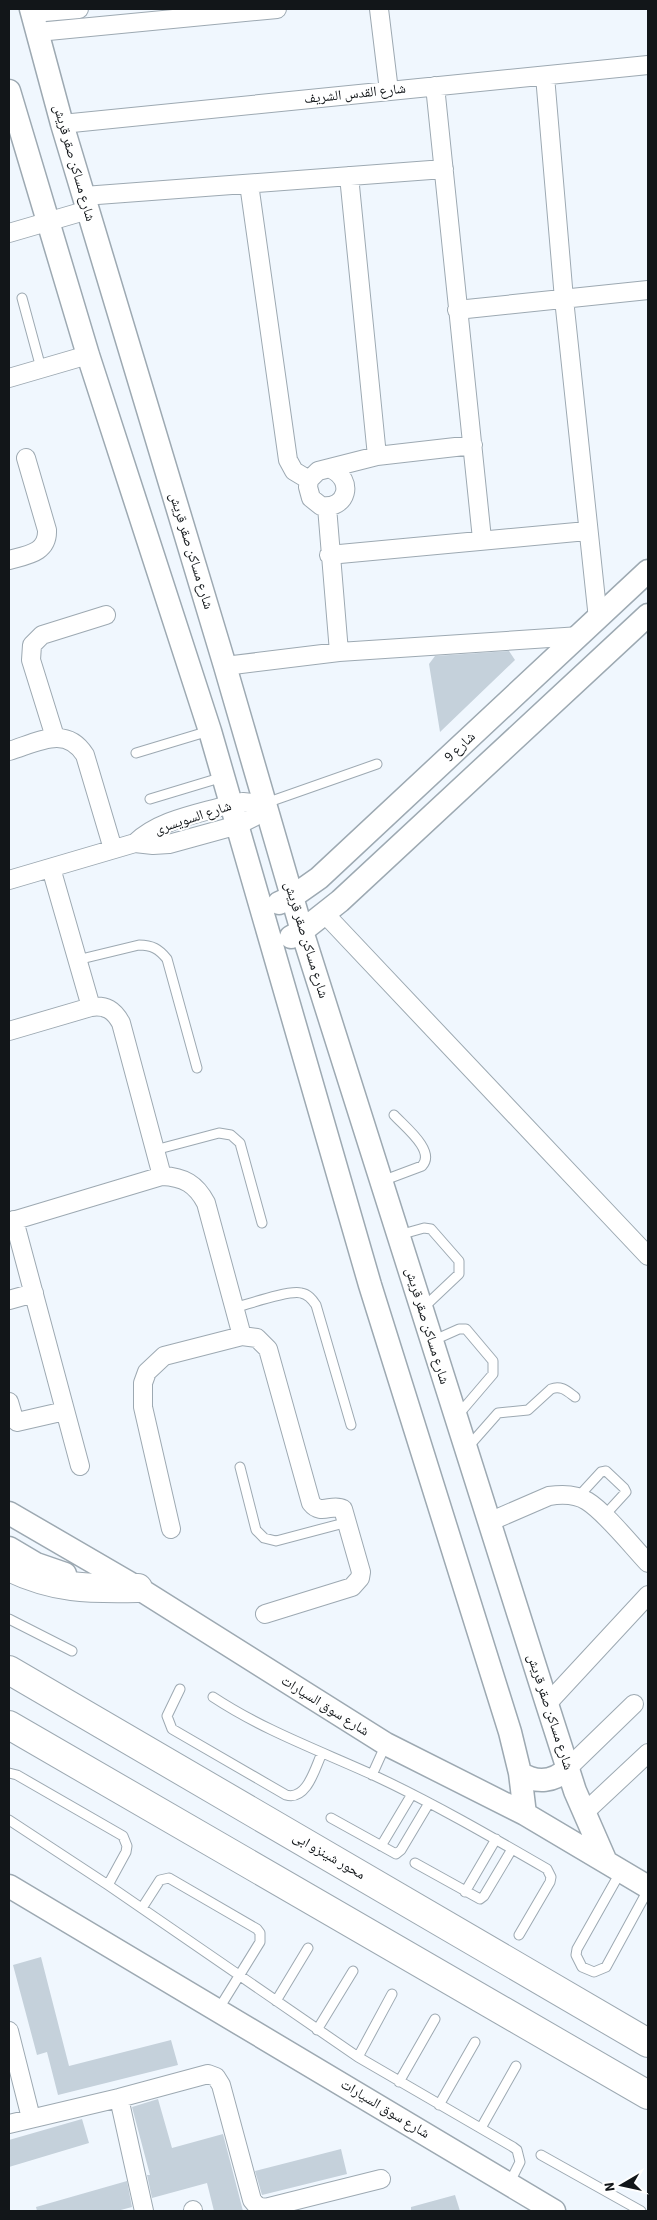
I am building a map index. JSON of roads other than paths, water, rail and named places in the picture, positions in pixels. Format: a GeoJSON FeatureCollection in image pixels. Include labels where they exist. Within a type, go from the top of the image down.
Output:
{"type":"FeatureCollection","features":[{"type":"Feature","properties":{"kind":"main road"},"geometry":{"type":"LineString","coordinates":[[9,1567],[34,1578],[79,1588],[128,1582]]}},
{"type":"Feature","properties":{"kind":"main road","name":"محور شينزو ابى"},"geometry":{"type":"LineString","coordinates":[[9,1670],[648,2042]]}},
{"type":"Feature","properties":{"kind":"main road"},"geometry":{"type":"LineString","coordinates":[[9,1725],[648,2095]]}},
{"type":"Feature","properties":{"kind":"street"},"geometry":{"type":"LineString","coordinates":[[34,18],[78,9]]}},
{"type":"Feature","properties":{"kind":"street"},"geometry":{"type":"LineString","coordinates":[[34,18],[277,9]]}},
{"type":"Feature","properties":{"kind":"street"},"geometry":{"type":"LineString","coordinates":[[380,9],[389,91]]}},
{"type":"Feature","properties":{"kind":"street","name":"شارع مساكن صقر قريش"},"geometry":{"type":"LineString","coordinates":[[34,18],[62,124],[225,666],[302,931],[568,1768],[584,1813],[614,1866]]}},
{"type":"Feature","properties":{"kind":"street","name":"شارع القدس الشريف"},"geometry":{"type":"LineString","coordinates":[[62,124],[648,64]]}},
{"type":"Feature","properties":{"kind":"street"},"geometry":{"type":"LineString","coordinates":[[545,76],[564,299],[587,531],[598,619]]}},
{"type":"Feature","properties":{"kind":"street"},"geometry":{"type":"LineString","coordinates":[[435,86],[482,540]]}},
{"type":"Feature","properties":{"kind":"street"},"geometry":{"type":"LineString","coordinates":[[9,92],[88,355],[210,730],[370,1285],[510,1732],[520,1773],[525,1814]]}},
{"type":"Feature","properties":{"kind":"street"},"geometry":{"type":"LineString","coordinates":[[9,233],[48,222],[86,203],[249,184],[444,169]]}},
{"type":"Feature","properties":{"kind":"street"},"geometry":{"type":"LineString","coordinates":[[349,176],[377,456]]}},
{"type":"Feature","properties":{"kind":"street"},"geometry":{"type":"LineString","coordinates":[[249,184],[288,460],[294,471],[309,480]]}},
{"type":"Feature","properties":{"kind":"street"},"geometry":{"type":"LineString","coordinates":[[457,310],[648,290]]}},
{"type":"Feature","properties":{"kind":"street"},"geometry":{"type":"LineString","coordinates":[[9,378],[88,355]]}},
{"type":"Feature","properties":{"kind":"street"},"geometry":{"type":"LineString","coordinates":[[331,469],[338,472],[346,486],[345,494],[335,505],[321,506],[311,498],[308,486],[309,480],[318,471],[377,456],[472,445]]}},
{"type":"Feature","properties":{"kind":"street"},"geometry":{"type":"LineString","coordinates":[[9,560],[40,550],[48,537],[26,458]]}},
{"type":"Feature","properties":{"kind":"street"},"geometry":{"type":"LineString","coordinates":[[327,507],[329,555],[339,652]]}},
{"type":"Feature","properties":{"kind":"street"},"geometry":{"type":"LineString","coordinates":[[329,555],[587,531]]}},
{"type":"Feature","properties":{"kind":"street","name":"شارع 9"},"geometry":{"type":"LineString","coordinates":[[262,911],[292,897],[319,878],[598,619],[644,584]]}},
{"type":"Feature","properties":{"kind":"street"},"geometry":{"type":"LineString","coordinates":[[55,737],[31,660],[32,646],[42,635],[106,615]]}},
{"type":"Feature","properties":{"kind":"street"},"geometry":{"type":"LineString","coordinates":[[273,947],[302,931],[325,914],[648,615]]}},
{"type":"Feature","properties":{"kind":"street"},"geometry":{"type":"LineString","coordinates":[[225,666],[339,652],[580,636]]}},
{"type":"Feature","properties":{"kind":"street"},"geometry":{"type":"LineString","coordinates":[[9,751],[55,737],[64,737],[80,747],[85,755],[114,849]]}},
{"type":"Feature","properties":{"kind":"street","name":"شارع السويسرى"},"geometry":{"type":"LineString","coordinates":[[9,880],[136,843],[149,832],[162,825],[231,804],[243,802],[265,804]]}},
{"type":"Feature","properties":{"kind":"street","name":"شارع السويسرى"},"geometry":{"type":"LineString","coordinates":[[136,843],[153,846],[169,844],[238,825],[254,817],[265,804]]}},
{"type":"Feature","properties":{"kind":"street"},"geometry":{"type":"LineString","coordinates":[[51,868],[91,1007]]}},
{"type":"Feature","properties":{"kind":"street"},"geometry":{"type":"LineString","coordinates":[[325,914],[648,1256]]}},
{"type":"Feature","properties":{"kind":"street"},"geometry":{"type":"LineString","coordinates":[[9,1031],[91,1007],[100,1006],[109,1009],[116,1015],[121,1023],[162,1176]]}},
{"type":"Feature","properties":{"kind":"street"},"geometry":{"type":"LineString","coordinates":[[80,1466],[34,1293],[12,1221],[162,1176],[176,1177],[189,1182],[199,1191],[206,1203],[242,1336]]}},
{"type":"Feature","properties":{"kind":"street"},"geometry":{"type":"LineString","coordinates":[[9,1300],[34,1293]]}},
{"type":"Feature","properties":{"kind":"street"},"geometry":{"type":"LineString","coordinates":[[172,1529],[143,1406],[143,1383],[154,1363],[164,1356],[242,1336],[257,1338],[268,1348],[312,1503],[315,1508],[321,1510],[340,1507],[345,1512],[361,1566],[361,1572],[352,1587],[265,1614]]}},
{"type":"Feature","properties":{"kind":"street"},"geometry":{"type":"LineString","coordinates":[[9,1402],[14,1419],[17,1422],[65,1411]]}},
{"type":"Feature","properties":{"kind":"street"},"geometry":{"type":"LineString","coordinates":[[489,1522],[549,1496],[559,1494],[578,1497],[588,1501],[604,1516],[648,1563]]}},
{"type":"Feature","properties":{"kind":"street","name":"شارع سوق السيارات"},"geometry":{"type":"LineString","coordinates":[[9,1513],[128,1582],[386,1744],[525,1814],[614,1866],[648,1889]]}},
{"type":"Feature","properties":{"kind":"street"},"geometry":{"type":"LineString","coordinates":[[9,1548],[36,1564],[55,1571],[89,1578],[128,1582]]}},
{"type":"Feature","properties":{"kind":"street"},"geometry":{"type":"LineString","coordinates":[[547,1704],[648,1595]]}},
{"type":"Feature","properties":{"kind":"street"},"geometry":{"type":"LineString","coordinates":[[520,1773],[527,1778],[544,1781],[561,1775],[634,1704]]}},
{"type":"Feature","properties":{"kind":"street"},"geometry":{"type":"LineString","coordinates":[[584,1813],[648,1753]]}},
{"type":"Feature","properties":{"kind":"street","name":"شارع سوق السيارات"},"geometry":{"type":"LineString","coordinates":[[9,1886],[554,2211]]}},
{"type":"Feature","properties":{"kind":"street"},"geometry":{"type":"LineString","coordinates":[[9,2031],[31,2118]]}},
{"type":"Feature","properties":{"kind":"street"},"geometry":{"type":"LineString","coordinates":[[9,2124],[119,2098],[203,2074],[216,2077],[221,2085],[252,2200],[261,2207],[283,2207],[381,2179]]}},
{"type":"Feature","properties":{"kind":"street"},"geometry":{"type":"LineString","coordinates":[[119,2098],[144,2211]]}},
{"type":"Feature","properties":{"kind":"lane"},"geometry":{"type":"LineString","coordinates":[[22,298],[42,368]]}},
{"type":"Feature","properties":{"kind":"lane"},"geometry":{"type":"LineString","coordinates":[[136,753],[210,730]]}},
{"type":"Feature","properties":{"kind":"lane"},"geometry":{"type":"LineString","coordinates":[[265,804],[377,764]]}},
{"type":"Feature","properties":{"kind":"lane"},"geometry":{"type":"LineString","coordinates":[[150,799],[224,777]]}},
{"type":"Feature","properties":{"kind":"lane"},"geometry":{"type":"LineString","coordinates":[[77,960],[139,945],[147,945],[162,952],[167,959],[197,1068]]}},
{"type":"Feature","properties":{"kind":"lane"},"geometry":{"type":"LineString","coordinates":[[382,1181],[422,1166],[427,1159],[426,1150],[394,1114]]}},
{"type":"Feature","properties":{"kind":"lane"},"geometry":{"type":"LineString","coordinates":[[155,1150],[219,1133],[231,1135],[240,1143],[262,1223]]}},
{"type":"Feature","properties":{"kind":"lane"},"geometry":{"type":"LineString","coordinates":[[399,1235],[424,1228],[431,1229],[459,1261],[459,1274],[422,1310]]}},
{"type":"Feature","properties":{"kind":"lane"},"geometry":{"type":"LineString","coordinates":[[234,1308],[292,1292],[306,1294],[312,1299],[316,1305],[351,1424]]}},
{"type":"Feature","properties":{"kind":"lane"},"geometry":{"type":"LineString","coordinates":[[432,1341],[458,1328],[466,1329],[493,1361],[492,1374],[456,1418]]}},
{"type":"Feature","properties":{"kind":"lane"},"geometry":{"type":"LineString","coordinates":[[466,1449],[498,1413],[528,1410],[551,1389],[566,1390],[575,1397]]}},
{"type":"Feature","properties":{"kind":"lane"},"geometry":{"type":"LineString","coordinates":[[240,1467],[256,1530],[264,1538],[276,1541],[348,1522]]}},
{"type":"Feature","properties":{"kind":"lane"},"geometry":{"type":"LineString","coordinates":[[578,1497],[601,1472],[606,1471],[626,1492],[604,1516]]}},
{"type":"Feature","properties":{"kind":"lane"},"geometry":{"type":"LineString","coordinates":[[9,1619],[72,1651]]}},
{"type":"Feature","properties":{"kind":"lane"},"geometry":{"type":"LineString","coordinates":[[180,1689],[167,1716],[172,1729],[286,1795],[294,1796],[303,1792],[322,1753]]}},
{"type":"Feature","properties":{"kind":"lane"},"geometry":{"type":"LineString","coordinates":[[213,1697],[260,1725],[412,1794],[547,1869],[551,1877],[519,1935]]}},
{"type":"Feature","properties":{"kind":"lane"},"geometry":{"type":"LineString","coordinates":[[372,1775],[386,1744]]}},
{"type":"Feature","properties":{"kind":"lane"},"geometry":{"type":"LineString","coordinates":[[9,1772],[123,1836],[127,1846],[126,1852],[108,1885]]}},
{"type":"Feature","properties":{"kind":"lane"},"geometry":{"type":"LineString","coordinates":[[381,1846],[412,1794]]}},
{"type":"Feature","properties":{"kind":"lane"},"geometry":{"type":"LineString","coordinates":[[330,1818],[393,1854],[399,1853],[429,1803]]}},
{"type":"Feature","properties":{"kind":"lane"},"geometry":{"type":"LineString","coordinates":[[9,1820],[142,1908],[358,2057],[517,2150],[520,2162],[509,2184]]}},
{"type":"Feature","properties":{"kind":"lane"},"geometry":{"type":"LineString","coordinates":[[465,1892],[496,1839]]}},
{"type":"Feature","properties":{"kind":"lane"},"geometry":{"type":"LineString","coordinates":[[415,1863],[477,1899],[483,1898],[512,1849]]}},
{"type":"Feature","properties":{"kind":"lane"},"geometry":{"type":"LineString","coordinates":[[614,1866],[577,1948],[576,1955],[582,1967],[594,1972],[606,1967],[648,1889]]}},
{"type":"Feature","properties":{"kind":"lane"},"geometry":{"type":"LineString","coordinates":[[142,1908],[160,1880],[169,1878],[253,1926],[260,1933],[260,1942],[218,2010]]}},
{"type":"Feature","properties":{"kind":"lane"},"geometry":{"type":"LineString","coordinates":[[276,2001],[308,1948]]}},
{"type":"Feature","properties":{"kind":"lane"},"geometry":{"type":"LineString","coordinates":[[317,2030],[353,1970]]}},
{"type":"Feature","properties":{"kind":"lane"},"geometry":{"type":"LineString","coordinates":[[358,2057],[392,1994]]}},
{"type":"Feature","properties":{"kind":"lane"},"geometry":{"type":"LineString","coordinates":[[399,2082],[435,2019]]}},
{"type":"Feature","properties":{"kind":"lane"},"geometry":{"type":"LineString","coordinates":[[439,2105],[475,2042]]}},
{"type":"Feature","properties":{"kind":"lane"},"geometry":{"type":"LineString","coordinates":[[481,2128],[516,2066]]}},
{"type":"Feature","properties":{"kind":"lane"},"geometry":{"type":"LineString","coordinates":[[541,2155],[625,2207],[641,2211]]}}]}
